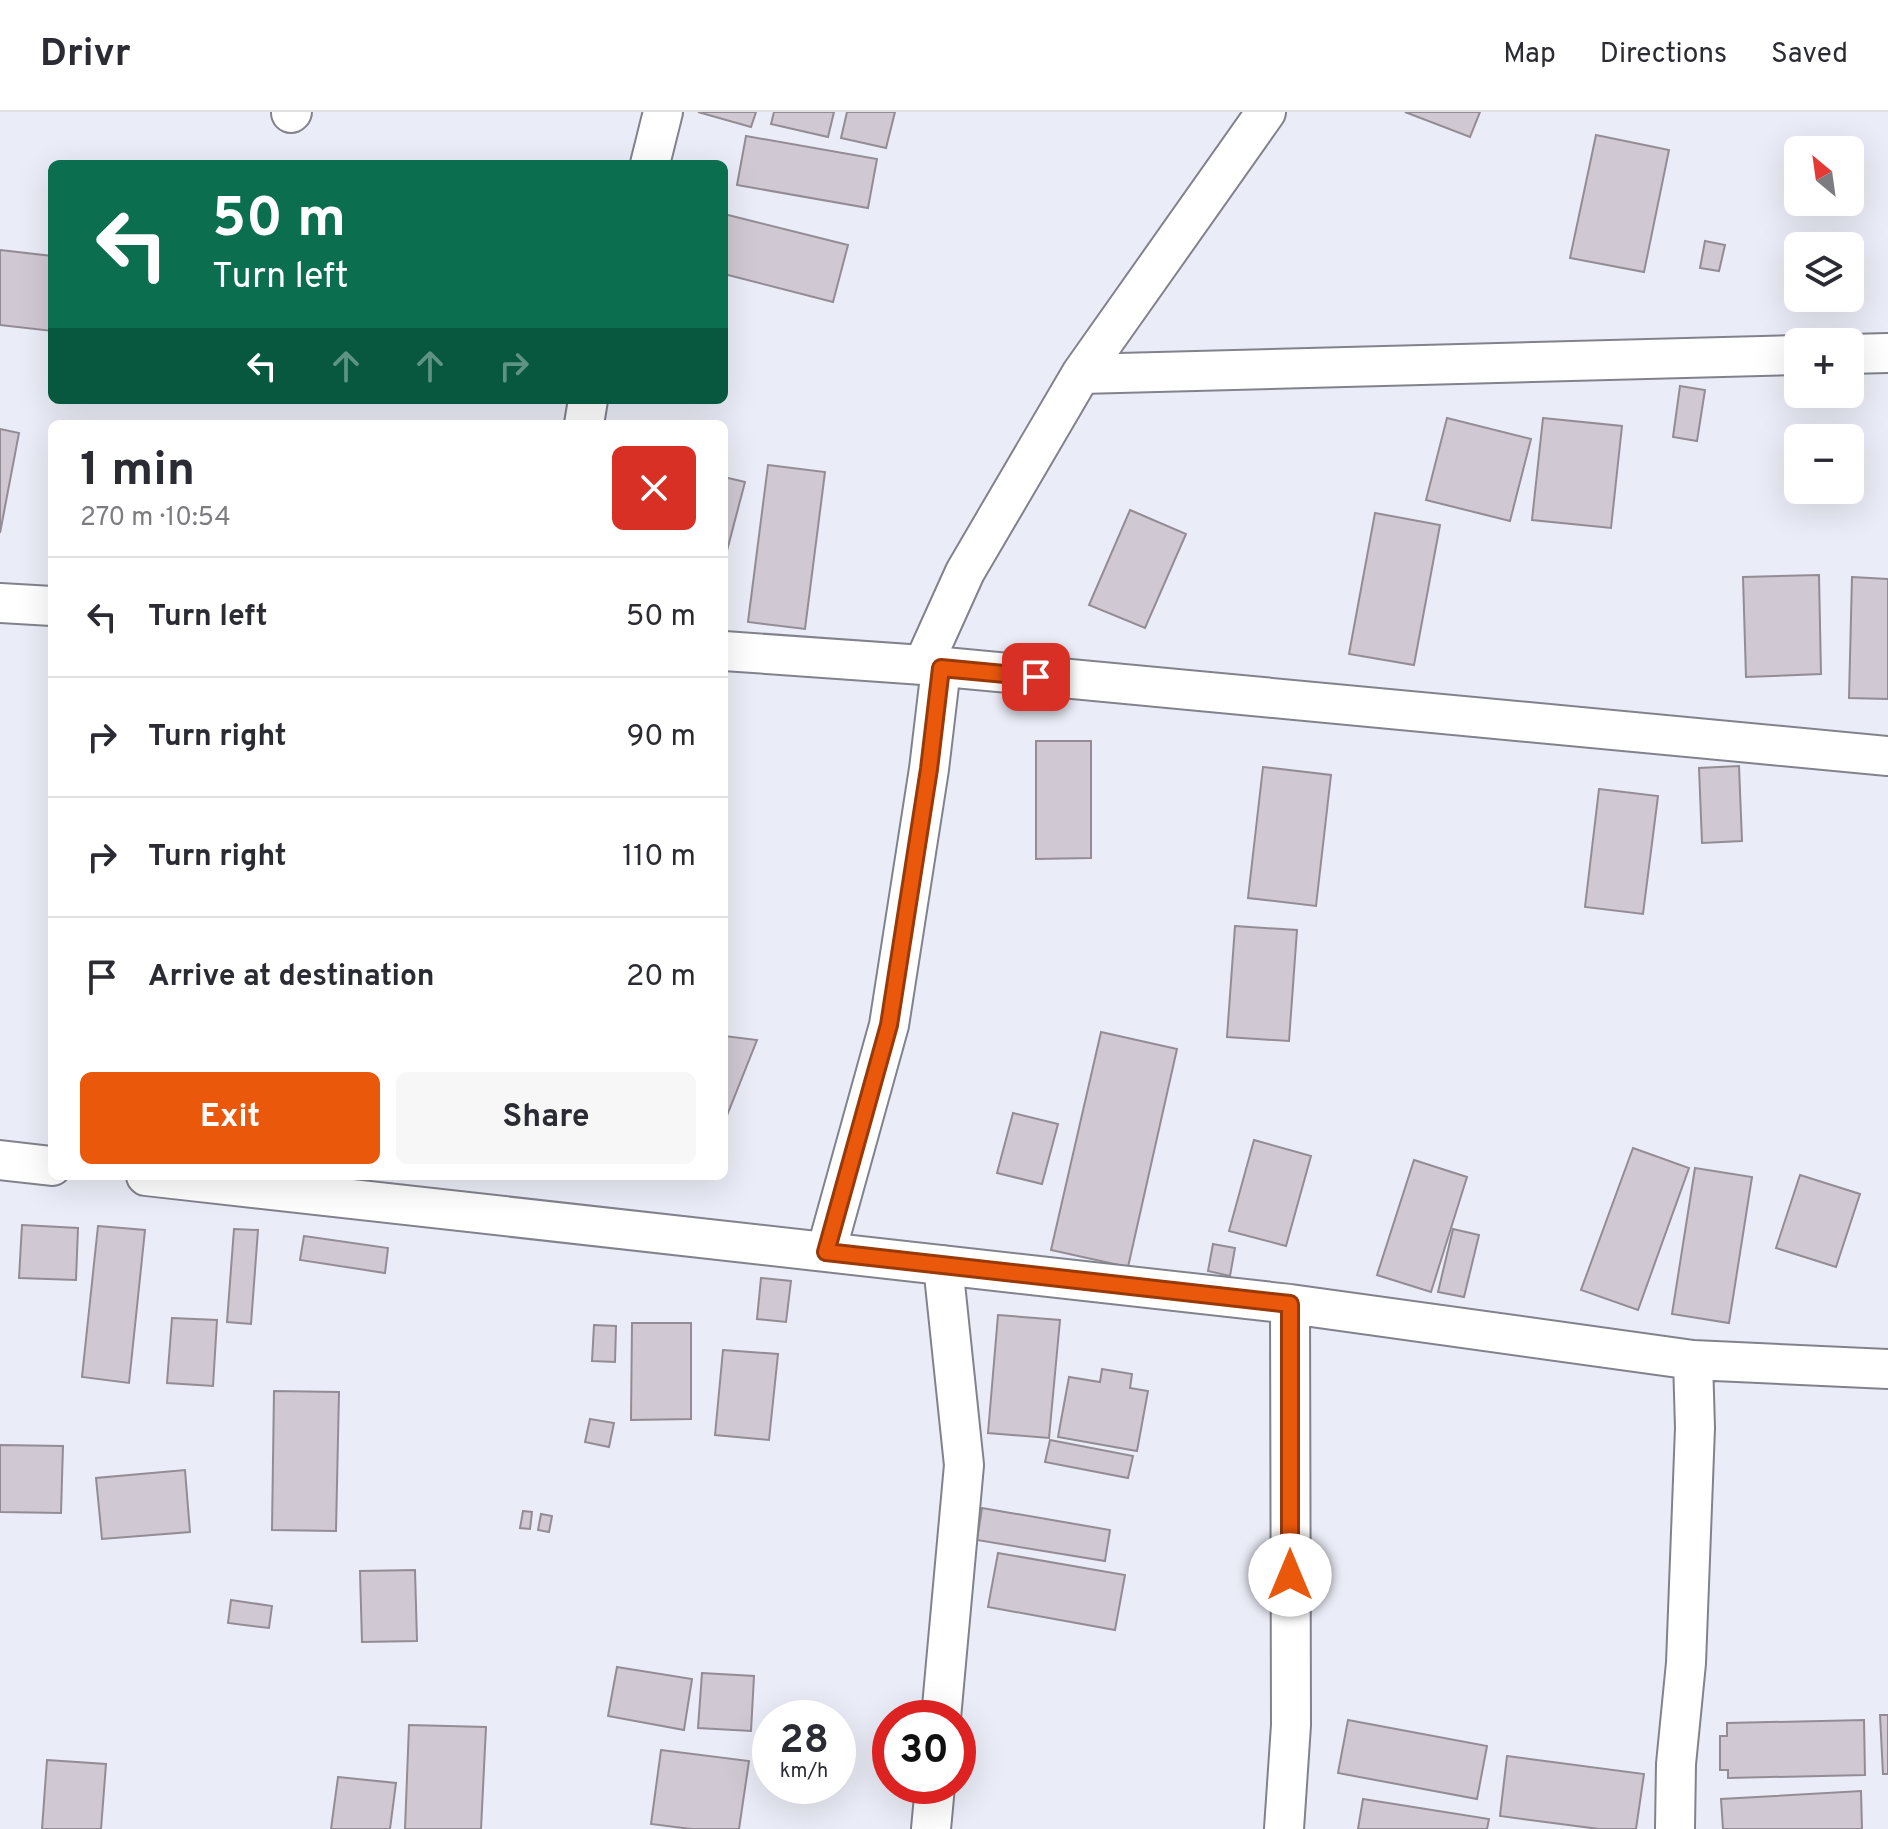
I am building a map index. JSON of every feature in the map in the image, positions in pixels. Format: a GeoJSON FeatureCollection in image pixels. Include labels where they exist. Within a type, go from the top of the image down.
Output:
{"type":"FeatureCollection","features":[{"type":"Feature","properties":{"kind":"street"},"geometry":{"type":"LineString","coordinates":[[651,160],[663,112]]}},
{"type":"Feature","properties":{"kind":"street"},"geometry":{"type":"LineString","coordinates":[[826,1252],[889,1025],[929,769],[932,666],[965,572],[1081,374],[1266,112]]}},
{"type":"Feature","properties":{"kind":"street"},"geometry":{"type":"LineString","coordinates":[[1864,354],[1888,353]]}},
{"type":"Feature","properties":{"kind":"street"},"geometry":{"type":"LineString","coordinates":[[1081,374],[1784,355]]}},
{"type":"Feature","properties":{"kind":"street"},"geometry":{"type":"LineString","coordinates":[[0,603],[48,606]]}},
{"type":"Feature","properties":{"kind":"street"},"geometry":{"type":"LineString","coordinates":[[728,651],[932,666],[1888,756]]}},
{"type":"Feature","properties":{"kind":"street"},"geometry":{"type":"LineString","coordinates":[[0,1160],[48,1166]]}},
{"type":"Feature","properties":{"kind":"street"},"geometry":{"type":"LineString","coordinates":[[182,1180],[1290,1304],[1693,1360],[1888,1369]]}},
{"type":"Feature","properties":{"kind":"street"},"geometry":{"type":"LineString","coordinates":[[943,1265],[964,1465],[943,1700]]}},
{"type":"Feature","properties":{"kind":"street"},"geometry":{"type":"LineString","coordinates":[[1284,1829],[1291,1725],[1290,1304]]}},
{"type":"Feature","properties":{"kind":"street"},"geometry":{"type":"LineString","coordinates":[[1675,1829],[1676,1764],[1686,1663],[1695,1428],[1693,1360]]}},
{"type":"Feature","properties":{"kind":"street"},"geometry":{"type":"LineString","coordinates":[[931,1829],[933,1804]]}},
{"type":"Feature","properties":{"kind":"building"},"geometry":{"type":"Polygon","coordinates":[[[698,112],[756,112],[751,127],[698,112]]]}},
{"type":"Feature","properties":{"kind":"building"},"geometry":{"type":"Polygon","coordinates":[[[774,112],[834,112],[828,137],[771,124],[774,112]]]}},
{"type":"Feature","properties":{"kind":"building"},"geometry":{"type":"Polygon","coordinates":[[[847,112],[895,112],[886,148],[841,138],[847,112]]]}},
{"type":"Feature","properties":{"kind":"building"},"geometry":{"type":"Polygon","coordinates":[[[1405,112],[1480,112],[1470,137],[1405,112]]]}},
{"type":"Feature","properties":{"kind":"building"},"geometry":{"type":"Polygon","coordinates":[[[1596,135],[1669,150],[1644,272],[1570,258],[1596,135]]]}},
{"type":"Feature","properties":{"kind":"building"},"geometry":{"type":"Polygon","coordinates":[[[746,136],[877,159],[868,208],[737,185],[746,136]]]}},
{"type":"Feature","properties":{"kind":"building"},"geometry":{"type":"Polygon","coordinates":[[[728,215],[848,245],[833,302],[728,275],[728,215]]]}},
{"type":"Feature","properties":{"kind":"building"},"geometry":{"type":"Polygon","coordinates":[[[1705,241],[1725,245],[1719,271],[1700,268],[1705,241]]]}},
{"type":"Feature","properties":{"kind":"building"},"geometry":{"type":"Polygon","coordinates":[[[0,250],[48,256],[48,331],[0,325],[0,250]]]}},
{"type":"Feature","properties":{"kind":"building"},"geometry":{"type":"Polygon","coordinates":[[[1680,386],[1705,390],[1697,441],[1673,437],[1680,386]]]}},
{"type":"Feature","properties":{"kind":"building"},"geometry":{"type":"Polygon","coordinates":[[[1447,418],[1531,439],[1510,521],[1426,500],[1447,418]]]}},
{"type":"Feature","properties":{"kind":"building"},"geometry":{"type":"Polygon","coordinates":[[[1543,418],[1622,426],[1611,528],[1532,520],[1543,418]]]}},
{"type":"Feature","properties":{"kind":"building"},"geometry":{"type":"Polygon","coordinates":[[[0,429],[19,433],[0,533],[0,429]]]}},
{"type":"Feature","properties":{"kind":"building"},"geometry":{"type":"Polygon","coordinates":[[[768,465],[825,472],[805,629],[748,622],[768,465]]]}},
{"type":"Feature","properties":{"kind":"building"},"geometry":{"type":"Polygon","coordinates":[[[728,478],[745,482],[728,547],[728,478]]]}},
{"type":"Feature","properties":{"kind":"building"},"geometry":{"type":"Polygon","coordinates":[[[1130,510],[1186,534],[1145,628],[1089,605],[1130,510]]]}},
{"type":"Feature","properties":{"kind":"building"},"geometry":{"type":"Polygon","coordinates":[[[1375,513],[1440,525],[1414,665],[1349,654],[1375,513]]]}},
{"type":"Feature","properties":{"kind":"building"},"geometry":{"type":"Polygon","coordinates":[[[1819,575],[1821,674],[1746,677],[1743,577],[1819,575]]]}},
{"type":"Feature","properties":{"kind":"building"},"geometry":{"type":"Polygon","coordinates":[[[1852,577],[1888,579],[1888,699],[1849,698],[1852,577]]]}},
{"type":"Feature","properties":{"kind":"building"},"geometry":{"type":"Polygon","coordinates":[[[1036,741],[1091,741],[1091,858],[1036,859],[1036,741]]]}},
{"type":"Feature","properties":{"kind":"building"},"geometry":{"type":"Polygon","coordinates":[[[1739,766],[1742,841],[1702,843],[1699,768],[1739,766]]]}},
{"type":"Feature","properties":{"kind":"building"},"geometry":{"type":"Polygon","coordinates":[[[1263,767],[1331,775],[1316,906],[1248,898],[1263,767]]]}},
{"type":"Feature","properties":{"kind":"building"},"geometry":{"type":"Polygon","coordinates":[[[1599,789],[1658,796],[1643,914],[1585,907],[1599,789]]]}},
{"type":"Feature","properties":{"kind":"building"},"geometry":{"type":"Polygon","coordinates":[[[1235,926],[1297,930],[1289,1041],[1227,1037],[1235,926]]]}},
{"type":"Feature","properties":{"kind":"building"},"geometry":{"type":"Polygon","coordinates":[[[1101,1032],[1177,1049],[1128,1267],[1051,1250],[1101,1032]]]}},
{"type":"Feature","properties":{"kind":"building"},"geometry":{"type":"Polygon","coordinates":[[[728,1036],[757,1040],[728,1113],[728,1036]]]}},
{"type":"Feature","properties":{"kind":"building"},"geometry":{"type":"Polygon","coordinates":[[[1013,1113],[1058,1124],[1042,1184],[997,1173],[1013,1113]]]}},
{"type":"Feature","properties":{"kind":"building"},"geometry":{"type":"Polygon","coordinates":[[[1254,1140],[1311,1156],[1286,1246],[1229,1231],[1254,1140]]]}},
{"type":"Feature","properties":{"kind":"building"},"geometry":{"type":"Polygon","coordinates":[[[1633,1148],[1689,1168],[1638,1310],[1581,1290],[1633,1148]]]}},
{"type":"Feature","properties":{"kind":"building"},"geometry":{"type":"Polygon","coordinates":[[[1414,1160],[1467,1177],[1431,1292],[1377,1275],[1414,1160]]]}},
{"type":"Feature","properties":{"kind":"building"},"geometry":{"type":"Polygon","coordinates":[[[1695,1168],[1752,1177],[1729,1323],[1672,1314],[1695,1168]]]}},
{"type":"Feature","properties":{"kind":"building"},"geometry":{"type":"Polygon","coordinates":[[[1800,1175],[1860,1194],[1836,1267],[1776,1248],[1800,1175]]]}},
{"type":"Feature","properties":{"kind":"building"},"geometry":{"type":"Polygon","coordinates":[[[22,1225],[78,1228],[76,1280],[19,1278],[22,1225]]]}},
{"type":"Feature","properties":{"kind":"building"},"geometry":{"type":"Polygon","coordinates":[[[98,1226],[145,1230],[129,1383],[82,1377],[98,1226]]]}},
{"type":"Feature","properties":{"kind":"building"},"geometry":{"type":"Polygon","coordinates":[[[234,1229],[258,1230],[251,1324],[227,1322],[234,1229]]]}},
{"type":"Feature","properties":{"kind":"building"},"geometry":{"type":"Polygon","coordinates":[[[1453,1229],[1479,1235],[1464,1297],[1438,1292],[1453,1229]]]}},
{"type":"Feature","properties":{"kind":"building"},"geometry":{"type":"Polygon","coordinates":[[[304,1236],[388,1248],[385,1273],[300,1260],[304,1236]]]}},
{"type":"Feature","properties":{"kind":"building"},"geometry":{"type":"Polygon","coordinates":[[[1213,1244],[1235,1248],[1230,1276],[1208,1271],[1213,1244]]]}},
{"type":"Feature","properties":{"kind":"building"},"geometry":{"type":"Polygon","coordinates":[[[761,1278],[791,1281],[786,1322],[757,1319],[761,1278]]]}},
{"type":"Feature","properties":{"kind":"building"},"geometry":{"type":"Polygon","coordinates":[[[998,1315],[1060,1320],[1049,1438],[988,1433],[998,1315]]]}},
{"type":"Feature","properties":{"kind":"building"},"geometry":{"type":"Polygon","coordinates":[[[172,1318],[217,1320],[213,1386],[167,1383],[172,1318]]]}},
{"type":"Feature","properties":{"kind":"building"},"geometry":{"type":"Polygon","coordinates":[[[632,1323],[691,1323],[691,1419],[631,1420],[632,1323]]]}},
{"type":"Feature","properties":{"kind":"building"},"geometry":{"type":"Polygon","coordinates":[[[594,1325],[616,1326],[615,1362],[592,1361],[594,1325]]]}},
{"type":"Feature","properties":{"kind":"building"},"geometry":{"type":"Polygon","coordinates":[[[723,1350],[778,1354],[769,1440],[715,1435],[723,1350]]]}},
{"type":"Feature","properties":{"kind":"building"},"geometry":{"type":"Polygon","coordinates":[[[1102,1369],[1132,1374],[1130,1388],[1148,1391],[1137,1451],[1058,1437],[1069,1377],[1100,1382],[1102,1369]]]}},
{"type":"Feature","properties":{"kind":"building"},"geometry":{"type":"Polygon","coordinates":[[[274,1391],[339,1392],[336,1531],[272,1530],[274,1391]]]}},
{"type":"Feature","properties":{"kind":"building"},"geometry":{"type":"Polygon","coordinates":[[[590,1419],[614,1423],[609,1447],[585,1442],[590,1419]]]}},
{"type":"Feature","properties":{"kind":"building"},"geometry":{"type":"Polygon","coordinates":[[[1050,1440],[1133,1456],[1128,1478],[1045,1462],[1050,1440]]]}},
{"type":"Feature","properties":{"kind":"building"},"geometry":{"type":"Polygon","coordinates":[[[0,1445],[63,1446],[61,1513],[0,1512],[0,1445]]]}},
{"type":"Feature","properties":{"kind":"building"},"geometry":{"type":"Polygon","coordinates":[[[185,1470],[190,1532],[102,1539],[96,1478],[185,1470]]]}},
{"type":"Feature","properties":{"kind":"building"},"geometry":{"type":"Polygon","coordinates":[[[982,1508],[1110,1530],[1105,1561],[977,1540],[982,1508]]]}},
{"type":"Feature","properties":{"kind":"building"},"geometry":{"type":"Polygon","coordinates":[[[523,1511],[532,1512],[530,1529],[520,1528],[523,1511]]]}},
{"type":"Feature","properties":{"kind":"building"},"geometry":{"type":"Polygon","coordinates":[[[541,1514],[552,1516],[549,1532],[538,1530],[541,1514]]]}},
{"type":"Feature","properties":{"kind":"building"},"geometry":{"type":"Polygon","coordinates":[[[998,1553],[1125,1575],[1115,1630],[988,1607],[998,1553]]]}},
{"type":"Feature","properties":{"kind":"building"},"geometry":{"type":"Polygon","coordinates":[[[415,1570],[417,1641],[362,1642],[360,1571],[415,1570]]]}},
{"type":"Feature","properties":{"kind":"building"},"geometry":{"type":"Polygon","coordinates":[[[231,1600],[272,1606],[269,1628],[228,1623],[231,1600]]]}},
{"type":"Feature","properties":{"kind":"building"},"geometry":{"type":"Polygon","coordinates":[[[617,1667],[692,1679],[684,1730],[608,1716],[617,1667]]]}},
{"type":"Feature","properties":{"kind":"building"},"geometry":{"type":"Polygon","coordinates":[[[702,1673],[754,1676],[751,1731],[698,1728],[702,1673]]]}},
{"type":"Feature","properties":{"kind":"building"},"geometry":{"type":"Polygon","coordinates":[[[1880,1715],[1888,1715],[1888,1774],[1883,1774],[1880,1715]]]}},
{"type":"Feature","properties":{"kind":"building"},"geometry":{"type":"Polygon","coordinates":[[[1348,1720],[1487,1746],[1477,1799],[1338,1773],[1348,1720]]]}},
{"type":"Feature","properties":{"kind":"building"},"geometry":{"type":"Polygon","coordinates":[[[1864,1720],[1865,1775],[1728,1778],[1728,1770],[1720,1770],[1720,1736],[1727,1736],[1727,1723],[1864,1720]]]}},
{"type":"Feature","properties":{"kind":"building"},"geometry":{"type":"Polygon","coordinates":[[[409,1725],[486,1727],[481,1829],[405,1829],[409,1725]]]}},
{"type":"Feature","properties":{"kind":"building"},"geometry":{"type":"Polygon","coordinates":[[[661,1750],[749,1761],[739,1829],[691,1829],[651,1824],[661,1750]]]}},
{"type":"Feature","properties":{"kind":"building"},"geometry":{"type":"Polygon","coordinates":[[[1507,1756],[1644,1774],[1636,1829],[1599,1829],[1500,1816],[1507,1756]]]}},
{"type":"Feature","properties":{"kind":"building"},"geometry":{"type":"Polygon","coordinates":[[[47,1760],[106,1764],[101,1829],[42,1829],[47,1760]]]}},
{"type":"Feature","properties":{"kind":"building"},"geometry":{"type":"Polygon","coordinates":[[[338,1777],[396,1783],[390,1829],[331,1829],[338,1777]]]}},
{"type":"Feature","properties":{"kind":"building"},"geometry":{"type":"Polygon","coordinates":[[[1861,1791],[1862,1829],[1723,1829],[1721,1799],[1861,1791]]]}},
{"type":"Feature","properties":{"kind":"building"},"geometry":{"type":"Polygon","coordinates":[[[1363,1799],[1489,1819],[1487,1829],[1358,1829],[1363,1799]]]}},
{"type":"Feature","properties":{"kind":"route"},"geometry":{"type":"LineString","coordinates":[[1036,677],[941,668],[929,769],[889,1025],[826,1252],[1290,1304],[1290,1575]]}}]}
